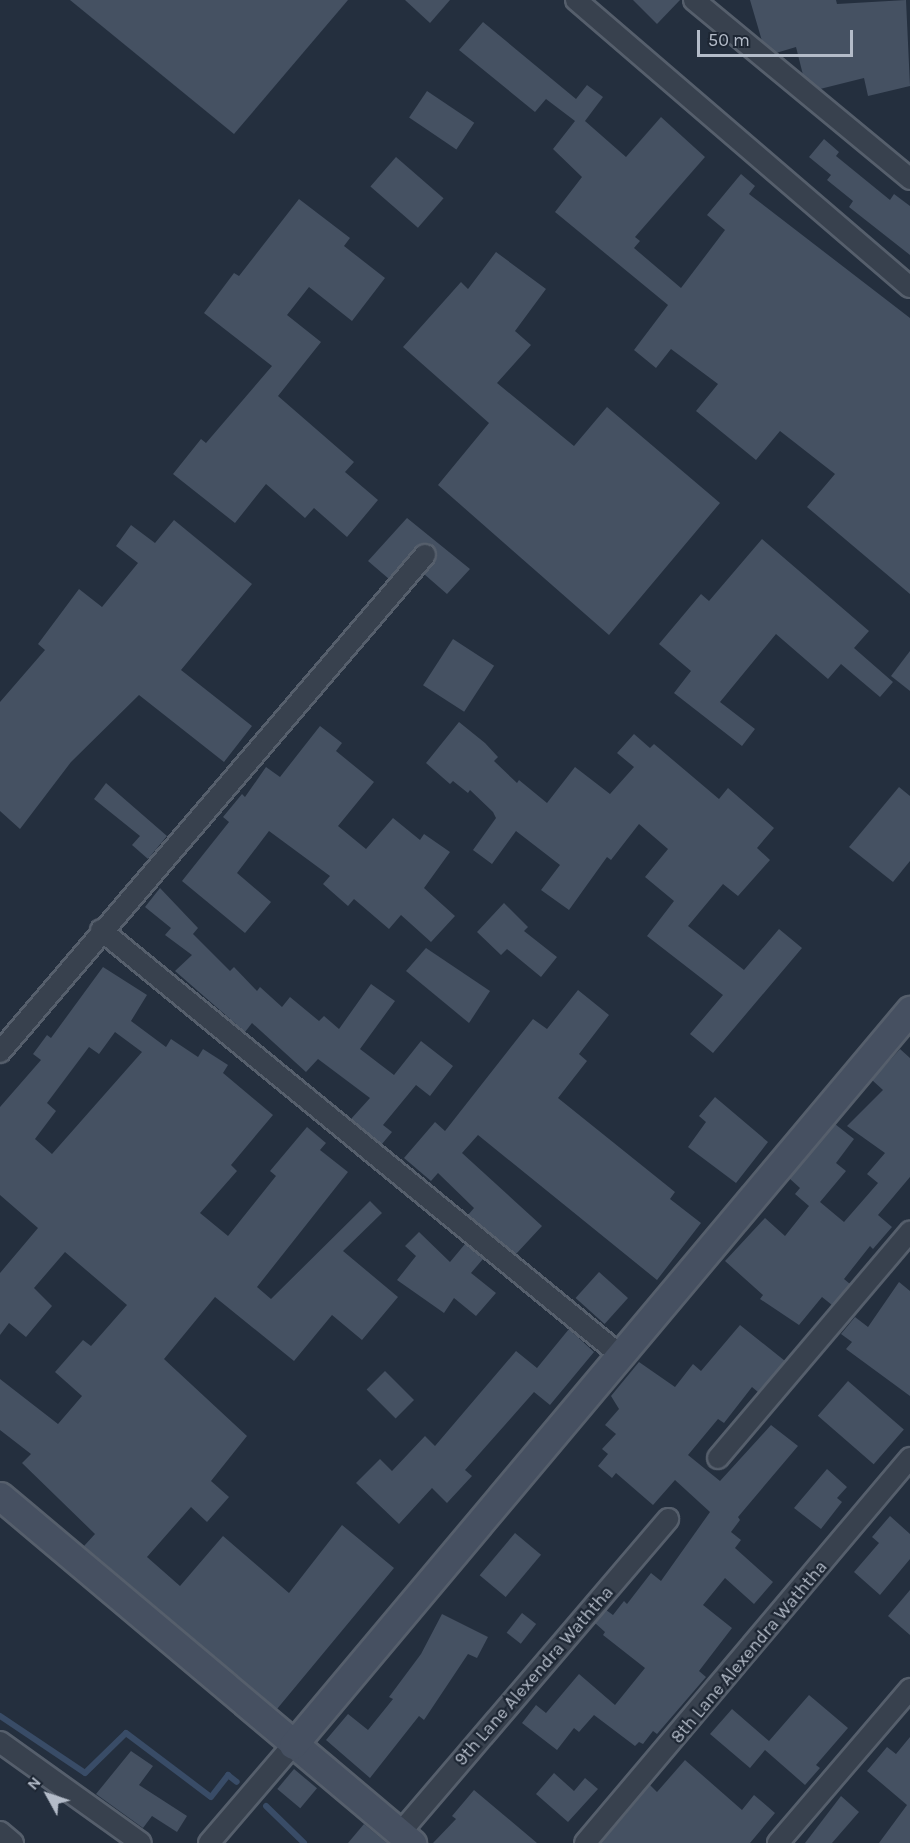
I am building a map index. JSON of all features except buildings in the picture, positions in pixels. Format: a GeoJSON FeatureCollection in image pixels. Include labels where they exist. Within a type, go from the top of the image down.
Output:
{"type":"FeatureCollection","features":[{"type":"Feature","properties":{"kind":"street"},"geometry":{"type":"LineString","coordinates":[[576,0],[910,287]]}},
{"type":"Feature","properties":{"kind":"street"},"geometry":{"type":"LineString","coordinates":[[694,0],[910,179]]}},
{"type":"Feature","properties":{"kind":"street"},"geometry":{"type":"LineString","coordinates":[[0,1052],[101,930],[424,555]]}},
{"type":"Feature","properties":{"kind":"street"},"geometry":{"type":"LineString","coordinates":[[101,930],[620,1354]]}},
{"type":"Feature","properties":{"kind":"street"},"geometry":{"type":"LineString","coordinates":[[209,1843],[910,1010]]}},
{"type":"Feature","properties":{"kind":"street"},"geometry":{"type":"LineString","coordinates":[[718,1458],[910,1232]]}},
{"type":"Feature","properties":{"kind":"street","name":"8th Lane Alexendra Waththa"},"geometry":{"type":"LineString","coordinates":[[585,1843],[910,1458]]}},
{"type":"Feature","properties":{"kind":"street"},"geometry":{"type":"LineString","coordinates":[[0,1496],[406,1838]]}},
{"type":"Feature","properties":{"kind":"street","name":"9th Lane Alexendra Waththa"},"geometry":{"type":"LineString","coordinates":[[406,1838],[668,1519]]}},
{"type":"Feature","properties":{"kind":"street"},"geometry":{"type":"LineString","coordinates":[[778,1843],[910,1689]]}},
{"type":"Feature","properties":{"kind":"street"},"geometry":{"type":"LineString","coordinates":[[0,1742],[141,1843]]}},
{"type":"Feature","properties":{"kind":"street"},"geometry":{"type":"LineString","coordinates":[[0,1832],[14,1843]]}},
{"type":"Feature","properties":{"kind":"waterway"},"geometry":{"type":"LineString","coordinates":[[0,1716],[85,1773],[126,1733],[211,1797],[228,1775],[237,1782]]}},
{"type":"Feature","properties":{"kind":"waterway"},"geometry":{"type":"LineString","coordinates":[[266,1806],[304,1843]]}}]}
